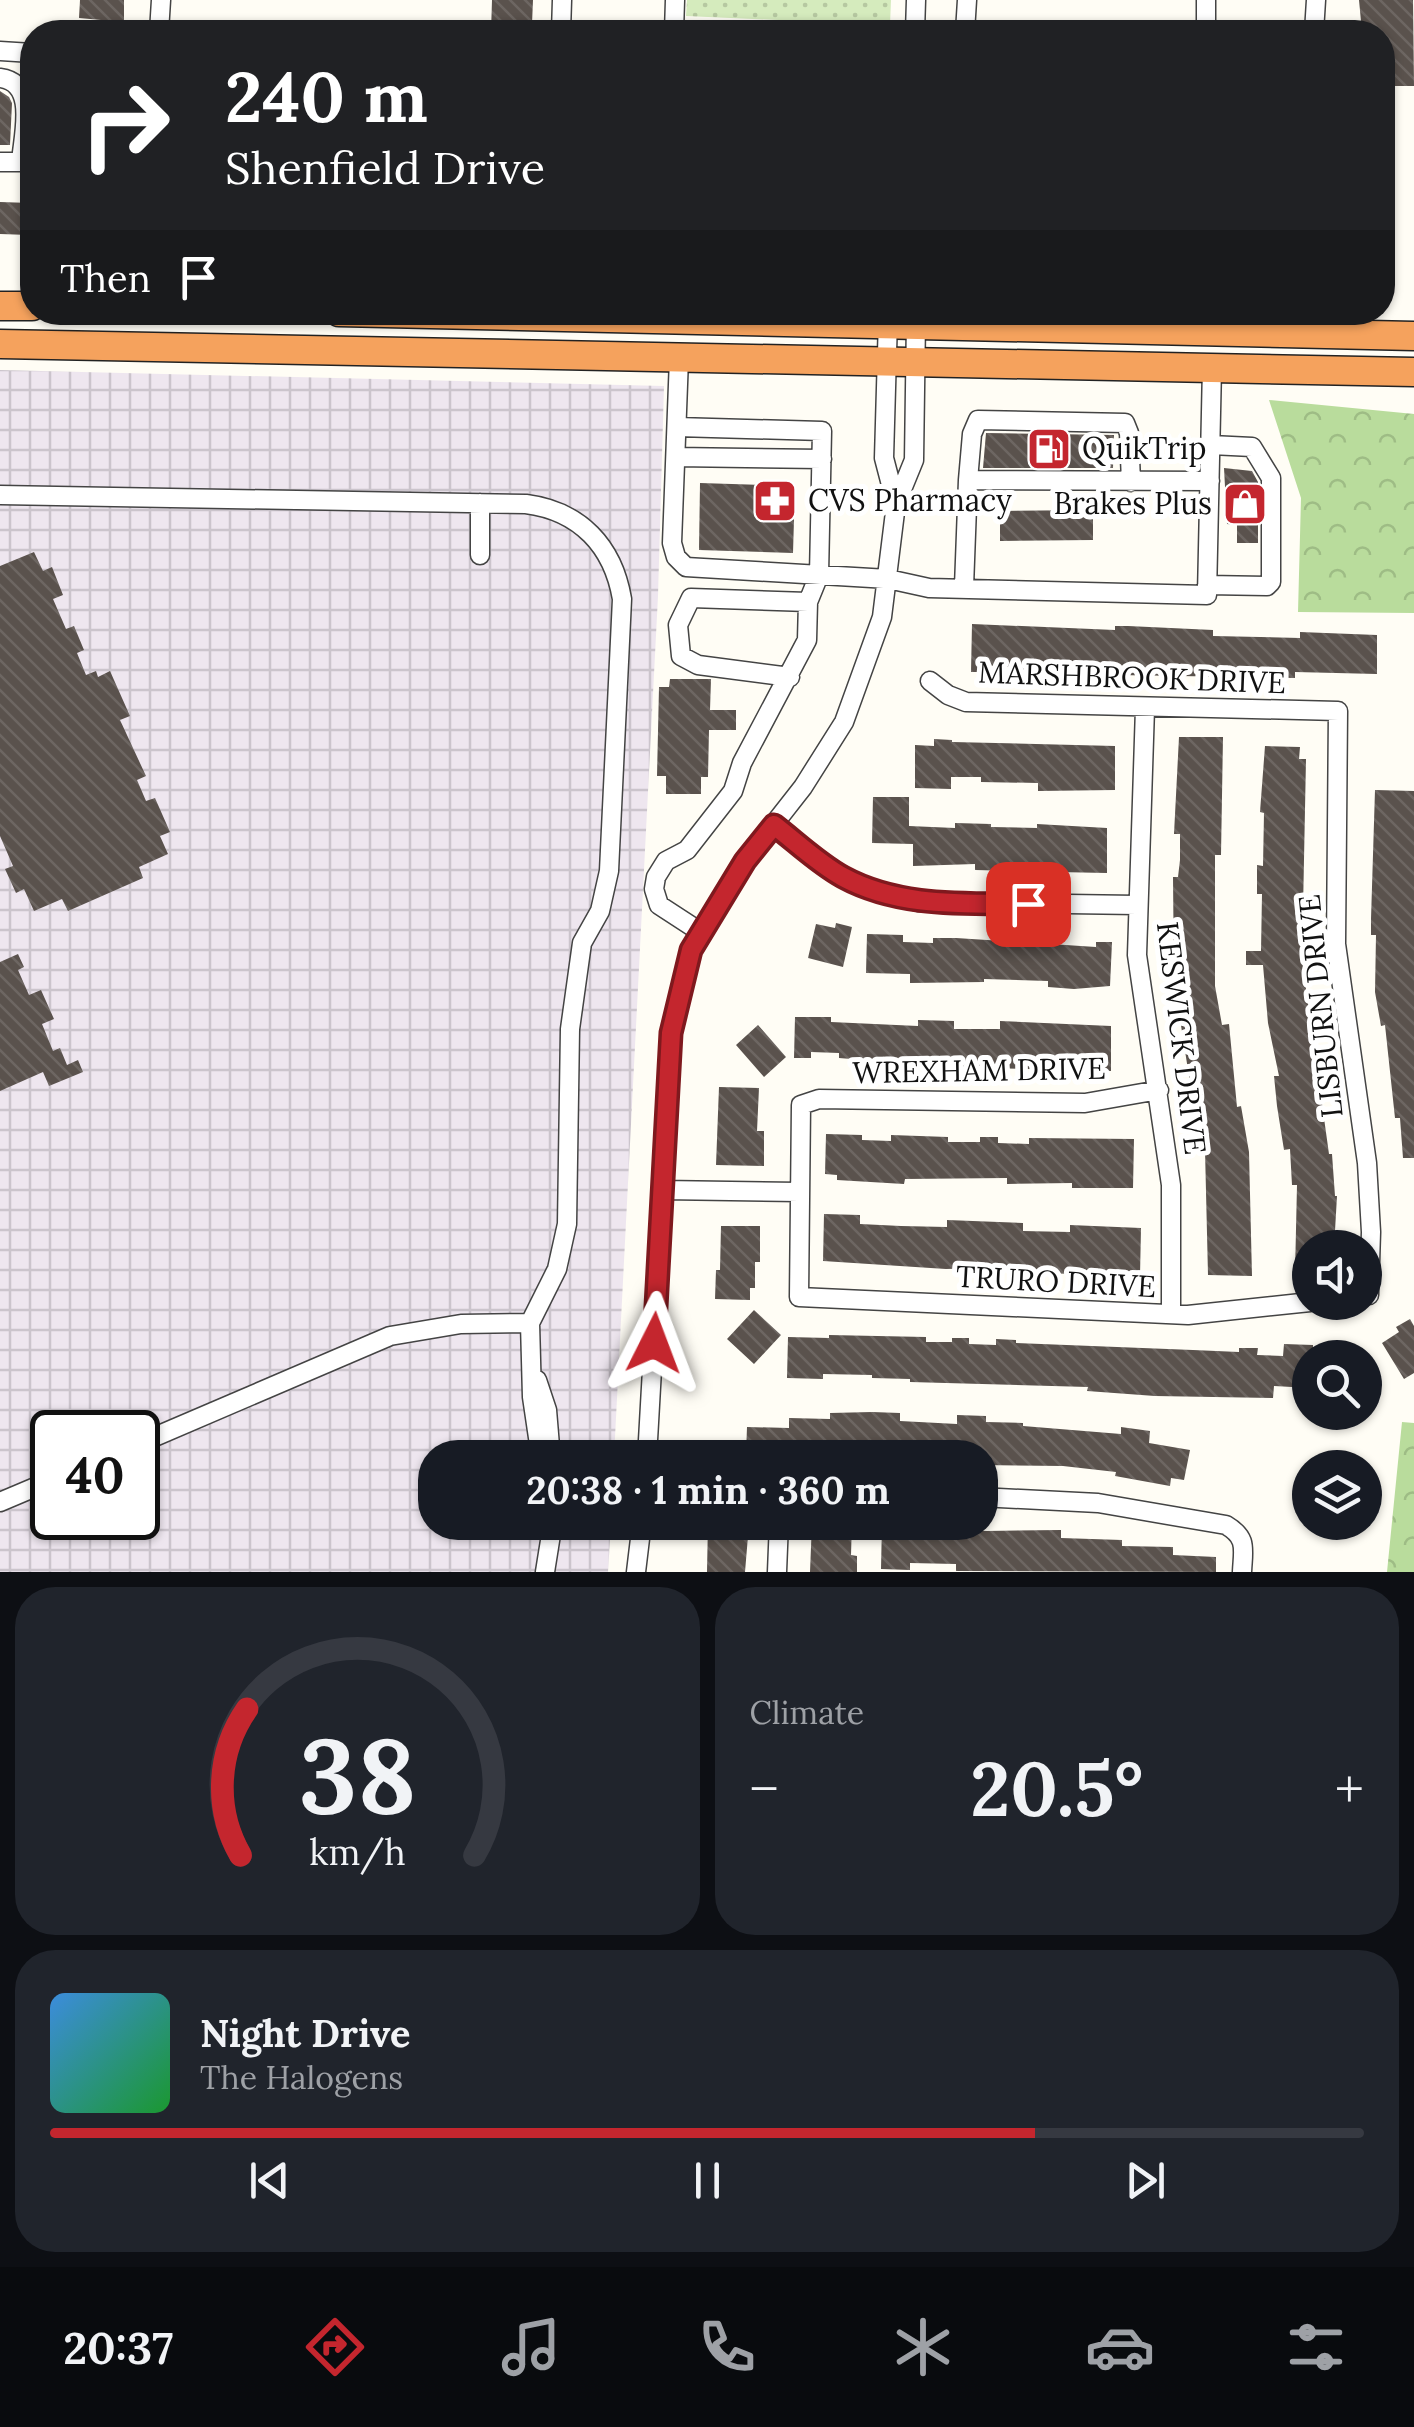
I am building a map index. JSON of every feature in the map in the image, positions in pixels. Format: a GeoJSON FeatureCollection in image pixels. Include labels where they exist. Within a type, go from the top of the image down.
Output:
{"type":"FeatureCollection","features":[{"type":"Feature","properties":{"kind":"highway"},"geometry":{"type":"LineString","coordinates":[[1092,325],[1414,336]]}},
{"type":"Feature","properties":{"kind":"highway"},"geometry":{"type":"LineString","coordinates":[[0,344],[1414,372]]}},
{"type":"Feature","properties":{"kind":"street"},"geometry":{"type":"LineString","coordinates":[[548,355],[549,325]]}},
{"type":"Feature","properties":{"kind":"street"},"geometry":{"type":"LineString","coordinates":[[887,325],[884,458],[896,504]]}},
{"type":"Feature","properties":{"kind":"street"},"geometry":{"type":"LineString","coordinates":[[648,1440],[671,1033],[691,950],[745,861],[803,787],[844,722],[882,618],[896,504],[914,460],[916,325]]}},
{"type":"Feature","properties":{"kind":"street"},"geometry":{"type":"LineString","coordinates":[[679,358],[672,542],[676,556],[686,567],[888,580],[929,588],[1207,595],[1212,367]]}},
{"type":"Feature","properties":{"kind":"street"},"geometry":{"type":"LineString","coordinates":[[964,588],[968,480],[972,434],[978,420],[1124,422],[1129,433],[1131,482]]}},
{"type":"Feature","properties":{"kind":"street"},"geometry":{"type":"LineString","coordinates":[[677,427],[822,431],[819,575],[808,602],[807,640],[742,763],[733,790],[687,850],[666,862],[656,877],[654,888],[659,906],[702,932]]}},
{"type":"Feature","properties":{"kind":"street"},"geometry":{"type":"LineString","coordinates":[[1207,585],[1268,586],[1271,582],[1271,478],[1252,448],[1210,445]]}},
{"type":"Feature","properties":{"kind":"street"},"geometry":{"type":"LineString","coordinates":[[676,456],[822,459]]}},
{"type":"Feature","properties":{"kind":"street"},"geometry":{"type":"LineString","coordinates":[[968,480],[1210,481]]}},
{"type":"Feature","properties":{"kind":"street"},"geometry":{"type":"LineString","coordinates":[[0,496],[547,506],[579,522],[605,549],[622,598],[609,871],[600,911],[582,943],[570,1028],[567,1224],[557,1269],[530,1323],[530,1368],[540,1440]]}},
{"type":"Feature","properties":{"kind":"street"},"geometry":{"type":"LineString","coordinates":[[480,503],[480,555]]}},
{"type":"Feature","properties":{"kind":"street"},"geometry":{"type":"LineString","coordinates":[[790,678],[698,665],[682,656],[678,625],[691,598],[808,602]]}},
{"type":"Feature","properties":{"kind":"street","name":"MARSHBROOK DRIVE"},"geometry":{"type":"LineString","coordinates":[[930,681],[948,695],[966,702],[1338,711]]}},
{"type":"Feature","properties":{"kind":"street","name":"KESWICK DRIVE"},"geometry":{"type":"LineString","coordinates":[[1145,708],[1137,955],[1172,1185],[1171,1314]]}},
{"type":"Feature","properties":{"kind":"street","name":"LISBURN DRIVE"},"geometry":{"type":"LineString","coordinates":[[1338,711],[1336,944],[1367,1162],[1371,1230]]}},
{"type":"Feature","properties":{"kind":"street"},"geometry":{"type":"LineString","coordinates":[[774,825],[842,876],[919,902],[1137,905]]}},
{"type":"Feature","properties":{"kind":"street","name":"WREXHAM DRIVE"},"geometry":{"type":"LineString","coordinates":[[799,1192],[801,1105],[819,1100],[1085,1103],[1159,1090]]}},
{"type":"Feature","properties":{"kind":"street"},"geometry":{"type":"LineString","coordinates":[[664,1190],[799,1192]]}},
{"type":"Feature","properties":{"kind":"street","name":"TRURO DRIVE"},"geometry":{"type":"LineString","coordinates":[[799,1192],[799,1297],[1171,1314],[1292,1304]]}},
{"type":"Feature","properties":{"kind":"street"},"geometry":{"type":"LineString","coordinates":[[160,1435],[390,1336],[461,1324],[530,1323]]}},
{"type":"Feature","properties":{"kind":"street"},"geometry":{"type":"LineString","coordinates":[[530,1368],[547,1410],[550,1440]]}},
{"type":"Feature","properties":{"kind":"street"},"geometry":{"type":"LineString","coordinates":[[0,1502],[30,1489]]}},
{"type":"Feature","properties":{"kind":"street"},"geometry":{"type":"LineString","coordinates":[[998,1498],[1098,1503],[1226,1525],[1239,1533],[1243,1545],[1242,1572]]}},
{"type":"Feature","properties":{"kind":"street"},"geometry":{"type":"LineString","coordinates":[[544,1572],[550,1540]]}},
{"type":"Feature","properties":{"kind":"street"},"geometry":{"type":"LineString","coordinates":[[636,1572],[640,1540]]}},
{"type":"Feature","properties":{"kind":"street"},"geometry":{"type":"LineString","coordinates":[[777,1572],[778,1540]]}},
{"type":"Feature","properties":{"kind":"shaded area"},"geometry":{"type":"Polygon","coordinates":[[[0,370],[664,386],[658,596],[615,1440],[418,1440],[418,1540],[610,1540],[608,1572],[0,1572],[0,370]]]}},
{"type":"Feature","properties":{"kind":"green space"},"geometry":{"type":"Polygon","coordinates":[[[687,0],[891,0],[890,20],[686,16],[687,0]]]}},
{"type":"Feature","properties":{"kind":"green space"},"geometry":{"type":"Polygon","coordinates":[[[1269,400],[1414,414],[1414,613],[1298,612],[1301,498],[1269,400]]]}},
{"type":"Feature","properties":{"kind":"green space"},"geometry":{"type":"Polygon","coordinates":[[[1402,1422],[1414,1423],[1414,1572],[1387,1572],[1402,1422]]]}},
{"type":"Feature","properties":{"kind":"building"},"geometry":{"type":"Polygon","coordinates":[[[80,0],[124,0],[124,20],[79,18],[80,0]]]}},
{"type":"Feature","properties":{"kind":"building"},"geometry":{"type":"Polygon","coordinates":[[[492,0],[533,0],[532,20],[491,20],[492,0]]]}},
{"type":"Feature","properties":{"kind":"building"},"geometry":{"type":"Polygon","coordinates":[[[1359,0],[1413,0],[1414,86],[1395,86],[1395,20],[1361,20],[1359,0]]]}},
{"type":"Feature","properties":{"kind":"building"},"geometry":{"type":"Polygon","coordinates":[[[0,91],[12,103],[10,145],[0,145],[0,91]]]}},
{"type":"Feature","properties":{"kind":"building"},"geometry":{"type":"Polygon","coordinates":[[[0,202],[20,203],[20,235],[0,234],[0,202]]]}},
{"type":"Feature","properties":{"kind":"building","name":"QuikTrip"},"geometry":{"type":"Polygon","coordinates":[[[986,433],[1114,435],[1113,468],[983,468],[986,433]]]}},
{"type":"Feature","properties":{"kind":"building"},"geometry":{"type":"Polygon","coordinates":[[[1224,468],[1252,471],[1258,482],[1258,543],[1237,543],[1237,525],[1227,524],[1224,468]]]}},
{"type":"Feature","properties":{"kind":"building","name":"CVS Pharmacy"},"geometry":{"type":"Polygon","coordinates":[[[700,483],[795,486],[793,553],[699,550],[700,483]]]}},
{"type":"Feature","properties":{"kind":"building"},"geometry":{"type":"Polygon","coordinates":[[[1093,510],[1093,540],[1000,541],[1000,511],[1093,510]]]}},
{"type":"Feature","properties":{"kind":"building"},"geometry":{"type":"Polygon","coordinates":[[[34,552],[43,571],[52,567],[63,595],[53,599],[66,629],[74,626],[84,650],[77,653],[86,675],[96,671],[98,677],[110,671],[130,716],[120,720],[146,776],[137,780],[146,801],[155,798],[170,832],[160,836],[168,854],[139,867],[143,878],[68,911],[62,899],[34,911],[24,889],[16,893],[5,869],[13,866],[0,836],[0,566],[34,552]]]}},
{"type":"Feature","properties":{"kind":"building"},"geometry":{"type":"Polygon","coordinates":[[[972,624],[1213,630],[1213,636],[1300,638],[1300,632],[1377,635],[1377,674],[1295,672],[1295,678],[1053,674],[987,666],[987,672],[971,672],[972,624]]]}},
{"type":"Feature","properties":{"kind":"building"},"geometry":{"type":"Polygon","coordinates":[[[670,679],[711,679],[710,710],[736,710],[736,730],[709,730],[708,777],[701,777],[701,794],[666,794],[666,776],[657,776],[659,687],[669,687],[670,679]]]}},
{"type":"Feature","properties":{"kind":"building"},"geometry":{"type":"Polygon","coordinates":[[[1179,737],[1223,737],[1221,855],[1215,855],[1215,986],[1222,1025],[1229,1024],[1237,1107],[1241,1106],[1249,1152],[1252,1276],[1208,1275],[1205,1150],[1202,1126],[1197,1127],[1174,981],[1173,877],[1178,877],[1180,860],[1180,834],[1174,834],[1179,737]]]}},
{"type":"Feature","properties":{"kind":"building"},"geometry":{"type":"Polygon","coordinates":[[[934,739],[1115,746],[1115,790],[1038,791],[1038,783],[981,782],[981,777],[951,777],[951,789],[915,788],[915,745],[934,746],[934,739]]]}},
{"type":"Feature","properties":{"kind":"building"},"geometry":{"type":"Polygon","coordinates":[[[1265,746],[1300,747],[1299,759],[1306,759],[1302,960],[1332,1154],[1337,1196],[1335,1230],[1296,1230],[1297,1185],[1292,1185],[1290,1149],[1284,1150],[1277,1106],[1274,1076],[1279,1076],[1268,1023],[1263,965],[1246,965],[1246,951],[1261,951],[1262,894],[1257,894],[1257,865],[1263,866],[1264,813],[1260,812],[1265,746]]]}},
{"type":"Feature","properties":{"kind":"building"},"geometry":{"type":"Polygon","coordinates":[[[1375,790],[1414,791],[1414,1158],[1403,1158],[1385,1025],[1381,1026],[1375,992],[1376,935],[1371,935],[1371,919],[1375,790]]]}},
{"type":"Feature","properties":{"kind":"building"},"geometry":{"type":"Polygon","coordinates":[[[873,797],[909,797],[909,826],[955,828],[955,823],[1107,828],[1107,873],[1057,872],[1058,866],[1016,866],[1016,871],[975,870],[975,864],[913,866],[913,844],[872,843],[873,797]]]}},
{"type":"Feature","properties":{"kind":"building"},"geometry":{"type":"Polygon","coordinates":[[[836,923],[852,927],[843,967],[808,958],[816,924],[835,928],[836,923]]]}},
{"type":"Feature","properties":{"kind":"building"},"geometry":{"type":"Polygon","coordinates":[[[867,934],[903,935],[903,942],[933,943],[933,938],[1096,947],[1096,942],[1112,942],[1110,986],[1074,989],[1048,987],[1048,981],[984,979],[910,983],[910,974],[866,973],[867,934]]]}},
{"type":"Feature","properties":{"kind":"building"},"geometry":{"type":"Polygon","coordinates":[[[18,954],[24,967],[18,970],[29,995],[41,990],[54,1019],[42,1024],[53,1051],[60,1048],[67,1065],[78,1060],[83,1072],[49,1086],[43,1072],[0,1091],[0,962],[18,954]]]}},
{"type":"Feature","properties":{"kind":"building"},"geometry":{"type":"Polygon","coordinates":[[[795,1017],[918,1026],[918,1020],[954,1021],[954,1029],[1000,1029],[1000,1021],[1111,1026],[1111,1071],[939,1067],[939,1061],[912,1060],[912,1066],[851,1066],[851,1059],[839,1058],[839,1053],[811,1052],[811,1058],[794,1058],[795,1017]]]}},
{"type":"Feature","properties":{"kind":"building"},"geometry":{"type":"Polygon","coordinates":[[[758,1025],[786,1057],[764,1077],[736,1045],[758,1025]]]}},
{"type":"Feature","properties":{"kind":"building"},"geometry":{"type":"Polygon","coordinates":[[[719,1087],[759,1088],[757,1131],[764,1131],[764,1166],[716,1165],[719,1087]]]}},
{"type":"Feature","properties":{"kind":"building"},"geometry":{"type":"Polygon","coordinates":[[[826,1134],[891,1141],[891,1135],[948,1137],[948,1142],[980,1142],[980,1137],[998,1137],[998,1143],[1029,1144],[1029,1138],[1134,1139],[1133,1188],[1072,1188],[1072,1183],[1007,1184],[1007,1178],[905,1179],[904,1184],[837,1180],[837,1175],[825,1174],[826,1134]]]}},
{"type":"Feature","properties":{"kind":"building"},"geometry":{"type":"Polygon","coordinates":[[[824,1214],[860,1215],[860,1224],[901,1226],[947,1227],[947,1220],[1023,1223],[1023,1231],[1070,1232],[1070,1225],[1141,1228],[1140,1276],[823,1261],[824,1214]]]}},
{"type":"Feature","properties":{"kind":"building"},"geometry":{"type":"Polygon","coordinates":[[[721,1226],[760,1226],[760,1262],[755,1262],[755,1288],[750,1288],[750,1300],[715,1299],[721,1226]]]}},
{"type":"Feature","properties":{"kind":"building"},"geometry":{"type":"Polygon","coordinates":[[[754,1310],[781,1335],[754,1364],[727,1339],[754,1310]]]}},
{"type":"Feature","properties":{"kind":"building"},"geometry":{"type":"Polygon","coordinates":[[[1410,1319],[1414,1326],[1414,1373],[1404,1379],[1382,1343],[1399,1332],[1396,1327],[1410,1319]]]}},
{"type":"Feature","properties":{"kind":"building"},"geometry":{"type":"Polygon","coordinates":[[[788,1337],[926,1337],[926,1342],[952,1342],[952,1338],[969,1338],[969,1344],[996,1345],[996,1339],[1239,1352],[1239,1348],[1258,1348],[1257,1355],[1283,1356],[1284,1344],[1292,1344],[1292,1387],[1274,1386],[1273,1398],[1155,1396],[1087,1391],[1088,1387],[910,1382],[872,1375],[787,1378],[788,1337]]]}},
{"type":"Feature","properties":{"kind":"building"},"geometry":{"type":"Polygon","coordinates":[[[830,1413],[900,1413],[900,1421],[957,1424],[957,1415],[986,1416],[986,1422],[1121,1434],[1121,1427],[1150,1431],[1149,1443],[1190,1450],[1184,1480],[1171,1478],[1170,1486],[1115,1476],[1116,1472],[998,1465],[998,1440],[747,1440],[747,1427],[789,1428],[789,1418],[830,1419],[830,1413]]]}},
{"type":"Feature","properties":{"kind":"building"},"geometry":{"type":"Polygon","coordinates":[[[1061,1530],[1061,1538],[1122,1540],[1122,1546],[1173,1547],[1173,1555],[1216,1557],[1216,1572],[956,1571],[956,1564],[910,1563],[910,1570],[881,1569],[882,1540],[998,1540],[998,1531],[1061,1530]]]}},
{"type":"Feature","properties":{"kind":"building"},"geometry":{"type":"Polygon","coordinates":[[[708,1540],[748,1540],[745,1572],[707,1572],[708,1540]]]}},
{"type":"Feature","properties":{"kind":"building"},"geometry":{"type":"Polygon","coordinates":[[[811,1540],[851,1540],[851,1555],[857,1556],[857,1572],[810,1572],[811,1540]]]}},
{"type":"Feature","properties":{"kind":"place","name":"QuikTrip"},"geometry":{"type":"Point","coordinates":[1049,449]}},
{"type":"Feature","properties":{"kind":"place","name":"CVS Pharmacy"},"geometry":{"type":"Point","coordinates":[775,501]}},
{"type":"Feature","properties":{"kind":"place","name":"Brakes Plus"},"geometry":{"type":"Point","coordinates":[1245,504]}},
{"type":"Feature","properties":{"kind":"route"},"geometry":{"type":"LineString","coordinates":[[654,1343],[671,1033],[691,950],[745,861],[774,825],[842,876],[878,891],[919,902],[1028,904]]}}]}
